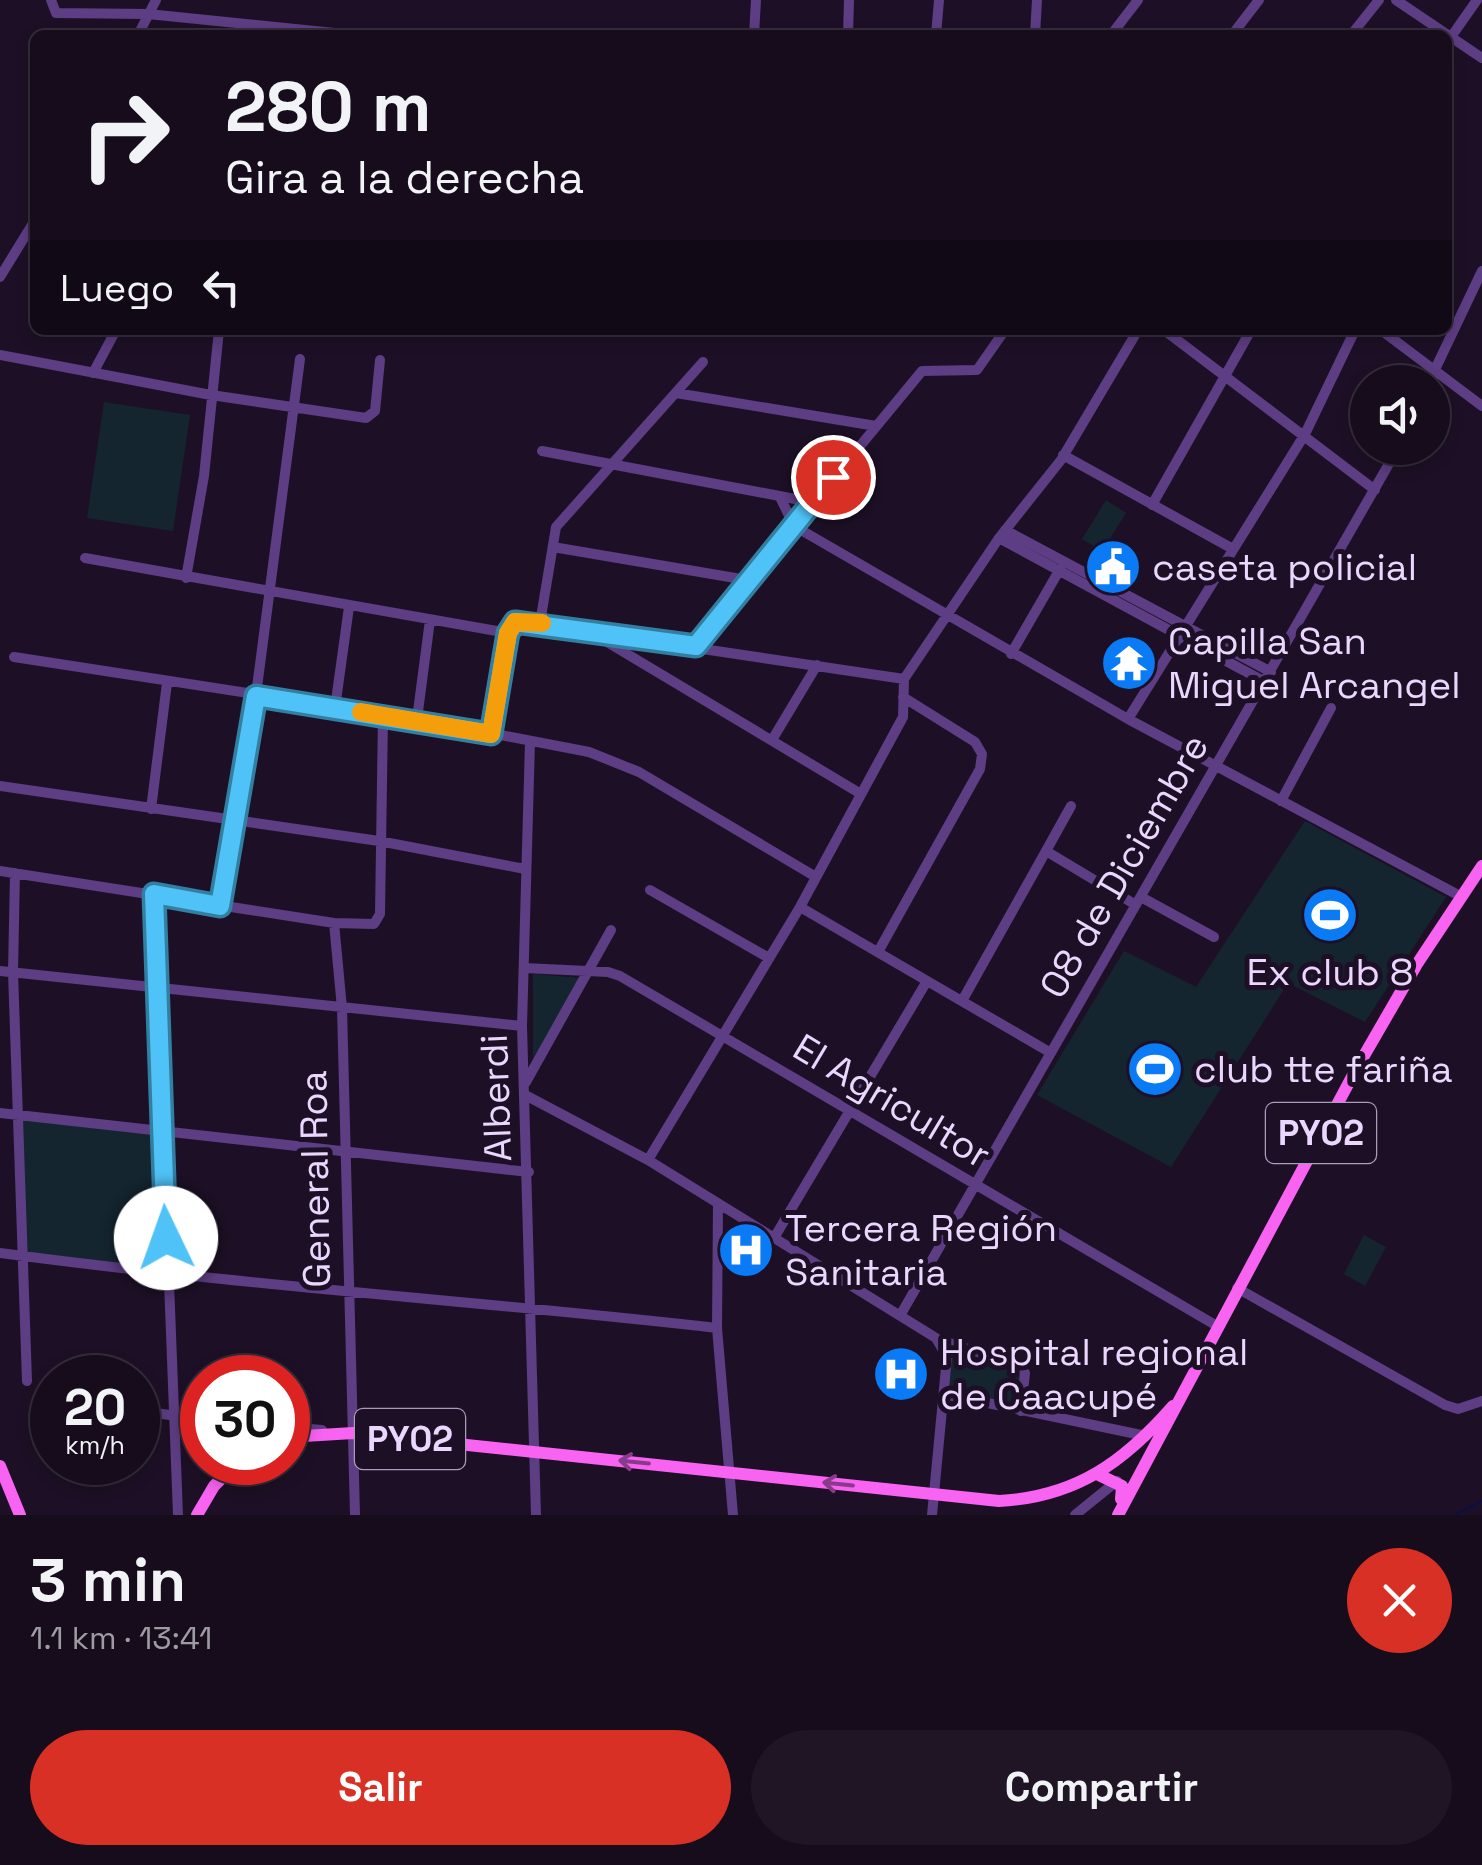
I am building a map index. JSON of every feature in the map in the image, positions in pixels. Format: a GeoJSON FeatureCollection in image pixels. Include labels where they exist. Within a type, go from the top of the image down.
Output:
{"type":"FeatureCollection","features":[{"type":"Feature","properties":{"kind":"main road","name":"PY02"},"geometry":{"type":"LineString","coordinates":[[1116,1515],[1160,1442],[1174,1406],[1354,1074],[1460,896],[1482,866]]}},
{"type":"Feature","properties":{"kind":"main road","name":"PY02"},"geometry":{"type":"LineString","coordinates":[[310,1437],[353,1434],[1022,1500],[1049,1495],[1098,1475],[1146,1436],[1174,1406]]}},
{"type":"Feature","properties":{"kind":"main road"},"geometry":{"type":"LineString","coordinates":[[0,1466],[20,1515]]}},
{"type":"Feature","properties":{"kind":"main road"},"geometry":{"type":"LineString","coordinates":[[1098,1475],[1117,1481],[1123,1494],[1116,1515]]}},
{"type":"Feature","properties":{"kind":"main road"},"geometry":{"type":"LineString","coordinates":[[197,1515],[215,1485]]}},
{"type":"Feature","properties":{"kind":"street"},"geometry":{"type":"LineString","coordinates":[[52,0],[56,13],[148,14],[280,30]]}},
{"type":"Feature","properties":{"kind":"street"},"geometry":{"type":"LineString","coordinates":[[140,30],[156,0]]}},
{"type":"Feature","properties":{"kind":"street"},"geometry":{"type":"LineString","coordinates":[[754,30],[756,0]]}},
{"type":"Feature","properties":{"kind":"street"},"geometry":{"type":"LineString","coordinates":[[848,30],[849,0]]}},
{"type":"Feature","properties":{"kind":"street"},"geometry":{"type":"LineString","coordinates":[[936,30],[939,0]]}},
{"type":"Feature","properties":{"kind":"street"},"geometry":{"type":"LineString","coordinates":[[1035,30],[1037,0]]}},
{"type":"Feature","properties":{"kind":"street"},"geometry":{"type":"LineString","coordinates":[[1115,30],[1138,0]]}},
{"type":"Feature","properties":{"kind":"street"},"geometry":{"type":"LineString","coordinates":[[1236,30],[1259,0]]}},
{"type":"Feature","properties":{"kind":"street"},"geometry":{"type":"LineString","coordinates":[[1355,30],[1380,0]]}},
{"type":"Feature","properties":{"kind":"street"},"geometry":{"type":"LineString","coordinates":[[1396,0],[1441,30]]}},
{"type":"Feature","properties":{"kind":"street"},"geometry":{"type":"LineString","coordinates":[[1452,36],[1478,0]]}},
{"type":"Feature","properties":{"kind":"street"},"geometry":{"type":"LineString","coordinates":[[1452,38],[1482,58]]}},
{"type":"Feature","properties":{"kind":"street"},"geometry":{"type":"LineString","coordinates":[[0,278],[30,228]]}},
{"type":"Feature","properties":{"kind":"street"},"geometry":{"type":"LineString","coordinates":[[1452,334],[1482,270]]}},
{"type":"Feature","properties":{"kind":"street"},"geometry":{"type":"LineString","coordinates":[[93,374],[113,335]]}},
{"type":"Feature","properties":{"kind":"street"},"geometry":{"type":"LineString","coordinates":[[186,578],[218,335]]}},
{"type":"Feature","properties":{"kind":"street"},"geometry":{"type":"LineString","coordinates":[[696,646],[922,370],[977,370],[1002,335]]}},
{"type":"Feature","properties":{"kind":"street"},"geometry":{"type":"LineString","coordinates":[[648,1160],[800,906],[903,717],[904,679],[1002,534],[1064,456],[1135,335]]}},
{"type":"Feature","properties":{"kind":"street"},"geometry":{"type":"LineString","coordinates":[[1171,335],[1376,490]]}},
{"type":"Feature","properties":{"kind":"street"},"geometry":{"type":"LineString","coordinates":[[1152,505],[1248,335]]}},
{"type":"Feature","properties":{"kind":"street"},"geometry":{"type":"LineString","coordinates":[[1128,720],[1305,434],[1353,335]]}},
{"type":"Feature","properties":{"kind":"street"},"geometry":{"type":"LineString","coordinates":[[1386,335],[1419,365]]}},
{"type":"Feature","properties":{"kind":"street"},"geometry":{"type":"LineString","coordinates":[[1438,365],[1452,335]]}},
{"type":"Feature","properties":{"kind":"street"},"geometry":{"type":"LineString","coordinates":[[0,355],[211,395],[372,416],[380,360]]}},
{"type":"Feature","properties":{"kind":"street"},"geometry":{"type":"LineString","coordinates":[[220,906],[256,696],[300,359]]}},
{"type":"Feature","properties":{"kind":"street"},"geometry":{"type":"LineString","coordinates":[[540,622],[556,527],[703,362]]}},
{"type":"Feature","properties":{"kind":"street"},"geometry":{"type":"LineString","coordinates":[[1450,387],[1482,406]]}},
{"type":"Feature","properties":{"kind":"street"},"geometry":{"type":"LineString","coordinates":[[676,393],[876,426]]}},
{"type":"Feature","properties":{"kind":"street"},"geometry":{"type":"LineString","coordinates":[[542,450],[613,467],[811,502]]}},
{"type":"Feature","properties":{"kind":"street"},"geometry":{"type":"LineString","coordinates":[[1064,456],[1234,549]]}},
{"type":"Feature","properties":{"kind":"street","name":"08 de Diciembre"},"geometry":{"type":"LineString","coordinates":[[901,1314],[1389,465]]}},
{"type":"Feature","properties":{"kind":"street"},"geometry":{"type":"LineString","coordinates":[[780,497],[794,526],[944,616],[1128,720],[1460,896]]}},
{"type":"Feature","properties":{"kind":"street"},"geometry":{"type":"LineString","coordinates":[[1002,534],[1268,677]]}},
{"type":"Feature","properties":{"kind":"street"},"geometry":{"type":"LineString","coordinates":[[553,548],[747,580]]}},
{"type":"Feature","properties":{"kind":"street"},"geometry":{"type":"LineString","coordinates":[[85,558],[270,594],[508,633]]}},
{"type":"Feature","properties":{"kind":"street"},"geometry":{"type":"LineString","coordinates":[[1011,654],[1061,567]]}},
{"type":"Feature","properties":{"kind":"street"},"geometry":{"type":"LineString","coordinates":[[336,708],[350,607]]}},
{"type":"Feature","properties":{"kind":"street"},"geometry":{"type":"LineString","coordinates":[[417,719],[430,620]]}},
{"type":"Feature","properties":{"kind":"street"},"geometry":{"type":"LineString","coordinates":[[491,734],[508,633],[515,622],[540,622],[904,679]]}},
{"type":"Feature","properties":{"kind":"street"},"geometry":{"type":"LineString","coordinates":[[587,630],[861,794]]}},
{"type":"Feature","properties":{"kind":"street"},"geometry":{"type":"LineString","coordinates":[[14,658],[417,719],[590,752],[639,772],[816,877]]}},
{"type":"Feature","properties":{"kind":"street"},"geometry":{"type":"LineString","coordinates":[[772,740],[817,665]]}},
{"type":"Feature","properties":{"kind":"street"},"geometry":{"type":"LineString","coordinates":[[151,809],[167,682]]}},
{"type":"Feature","properties":{"kind":"street"},"geometry":{"type":"LineString","coordinates":[[878,952],[980,769],[982,754],[974,742],[903,697]]}},
{"type":"Feature","properties":{"kind":"street"},"geometry":{"type":"LineString","coordinates":[[1281,801],[1330,708]]}},
{"type":"Feature","properties":{"kind":"street"},"geometry":{"type":"LineString","coordinates":[[0,871],[365,927],[380,914],[378,842],[383,715]]}},
{"type":"Feature","properties":{"kind":"street","name":"Alberdi"},"geometry":{"type":"LineString","coordinates":[[530,742],[522,1026],[534,1308],[536,1515]]}},
{"type":"Feature","properties":{"kind":"street"},"geometry":{"type":"LineString","coordinates":[[0,786],[378,842],[525,869]]}},
{"type":"Feature","properties":{"kind":"street"},"geometry":{"type":"LineString","coordinates":[[962,1001],[1072,806]]}},
{"type":"Feature","properties":{"kind":"street"},"geometry":{"type":"LineString","coordinates":[[1046,851],[1214,938]]}},
{"type":"Feature","properties":{"kind":"street"},"geometry":{"type":"LineString","coordinates":[[15,874],[13,972],[27,1381]]}},
{"type":"Feature","properties":{"kind":"street"},"geometry":{"type":"LineString","coordinates":[[650,890],[769,958]]}},
{"type":"Feature","properties":{"kind":"street"},"geometry":{"type":"LineString","coordinates":[[154,894],[160,1130],[178,1515]]}},
{"type":"Feature","properties":{"kind":"street"},"geometry":{"type":"LineString","coordinates":[[800,906],[1052,1053]]}},
{"type":"Feature","properties":{"kind":"street","name":"General Roa"},"geometry":{"type":"LineString","coordinates":[[334,923],[342,1008],[355,1515]]}},
{"type":"Feature","properties":{"kind":"street"},"geometry":{"type":"LineString","coordinates":[[526,1083],[611,930]]}},
{"type":"Feature","properties":{"kind":"street","name":"El Agricultor"},"geometry":{"type":"LineString","coordinates":[[524,968],[620,976],[1217,1326]]}},
{"type":"Feature","properties":{"kind":"street"},"geometry":{"type":"LineString","coordinates":[[0,970],[522,1026]]}},
{"type":"Feature","properties":{"kind":"street"},"geometry":{"type":"LineString","coordinates":[[774,1238],[927,980]]}},
{"type":"Feature","properties":{"kind":"street"},"geometry":{"type":"LineString","coordinates":[[527,1096],[648,1160],[936,1338],[1016,1364],[1025,1373],[1021,1411]]}},
{"type":"Feature","properties":{"kind":"street"},"geometry":{"type":"LineString","coordinates":[[0,1112],[529,1172]]}},
{"type":"Feature","properties":{"kind":"street"},"geometry":{"type":"LineString","coordinates":[[718,1203],[717,1328],[732,1515]]}},
{"type":"Feature","properties":{"kind":"street"},"geometry":{"type":"LineString","coordinates":[[0,1253],[347,1294],[534,1308],[717,1328]]}},
{"type":"Feature","properties":{"kind":"street"},"geometry":{"type":"LineString","coordinates":[[1238,1288],[1445,1405],[1458,1408],[1482,1400]]}},
{"type":"Feature","properties":{"kind":"street"},"geometry":{"type":"LineString","coordinates":[[932,1515],[947,1357],[936,1338]]}},
{"type":"Feature","properties":{"kind":"street"},"geometry":{"type":"LineString","coordinates":[[944,1394],[1146,1436]]}},
{"type":"Feature","properties":{"kind":"street"},"geometry":{"type":"LineString","coordinates":[[160,1414],[180,1417]]}},
{"type":"Feature","properties":{"kind":"street"},"geometry":{"type":"LineString","coordinates":[[310,1429],[353,1434]]}},
{"type":"Feature","properties":{"kind":"street"},"geometry":{"type":"LineString","coordinates":[[1075,1515],[1117,1481]]}},
{"type":"Feature","properties":{"kind":"shaded area"},"geometry":{"type":"Polygon","coordinates":[[[104,402],[190,415],[173,531],[87,518],[104,402]]]}},
{"type":"Feature","properties":{"kind":"shaded area"},"geometry":{"type":"Polygon","coordinates":[[[1106,500],[1126,513],[1102,551],[1082,539],[1106,500]]]}},
{"type":"Feature","properties":{"kind":"shaded area"},"geometry":{"type":"Polygon","coordinates":[[[1305,821],[1446,897],[1365,1022],[1288,983],[1171,1167],[1037,1095],[1124,951],[1196,987],[1305,821]]]}},
{"type":"Feature","properties":{"kind":"shaded area"},"geometry":{"type":"Polygon","coordinates":[[[533,974],[581,978],[533,1064],[533,974]]]}},
{"type":"Feature","properties":{"kind":"shaded area"},"geometry":{"type":"Polygon","coordinates":[[[20,1115],[160,1130],[167,1274],[23,1256],[20,1115]]]}},
{"type":"Feature","properties":{"kind":"shaded area"},"geometry":{"type":"Polygon","coordinates":[[[1364,1235],[1386,1247],[1365,1286],[1344,1274],[1364,1235]]]}},
{"type":"Feature","properties":{"kind":"shaded area"},"geometry":{"type":"Polygon","coordinates":[[[936,1338],[1016,1364],[1025,1373],[1021,1411],[944,1394],[947,1357],[936,1338]]]}},
{"type":"Feature","properties":{"kind":"waterway"},"geometry":{"type":"LineString","coordinates":[[1455,1515],[1482,1501]]}},
{"type":"Feature","properties":{"kind":"slow traffic"},"geometry":{"type":"LineString","coordinates":[[361,712],[491,734],[508,633],[515,622],[542,623]]}},
{"type":"Feature","properties":{"kind":"place","name":"caseta policial"},"geometry":{"type":"Point","coordinates":[1113,567]}},
{"type":"Feature","properties":{"kind":"place","name":"Capilla San Miguel Arcangel"},"geometry":{"type":"Point","coordinates":[1129,663]}},
{"type":"Feature","properties":{"kind":"place","name":"Ex club 8"},"geometry":{"type":"Point","coordinates":[1330,915]}},
{"type":"Feature","properties":{"kind":"place","name":"club tte fariña"},"geometry":{"type":"Point","coordinates":[1155,1069]}},
{"type":"Feature","properties":{"kind":"place","name":"Tercera Región Sanitaria"},"geometry":{"type":"Point","coordinates":[746,1250]}},
{"type":"Feature","properties":{"kind":"place","name":"Hospital regional de Caacupé"},"geometry":{"type":"Point","coordinates":[901,1374]}},
{"type":"Feature","properties":{"kind":"route"},"geometry":{"type":"LineString","coordinates":[[166,1238],[154,894],[220,906],[256,696],[491,734],[508,633],[515,622],[527,620],[696,646],[833,477]]}}]}
